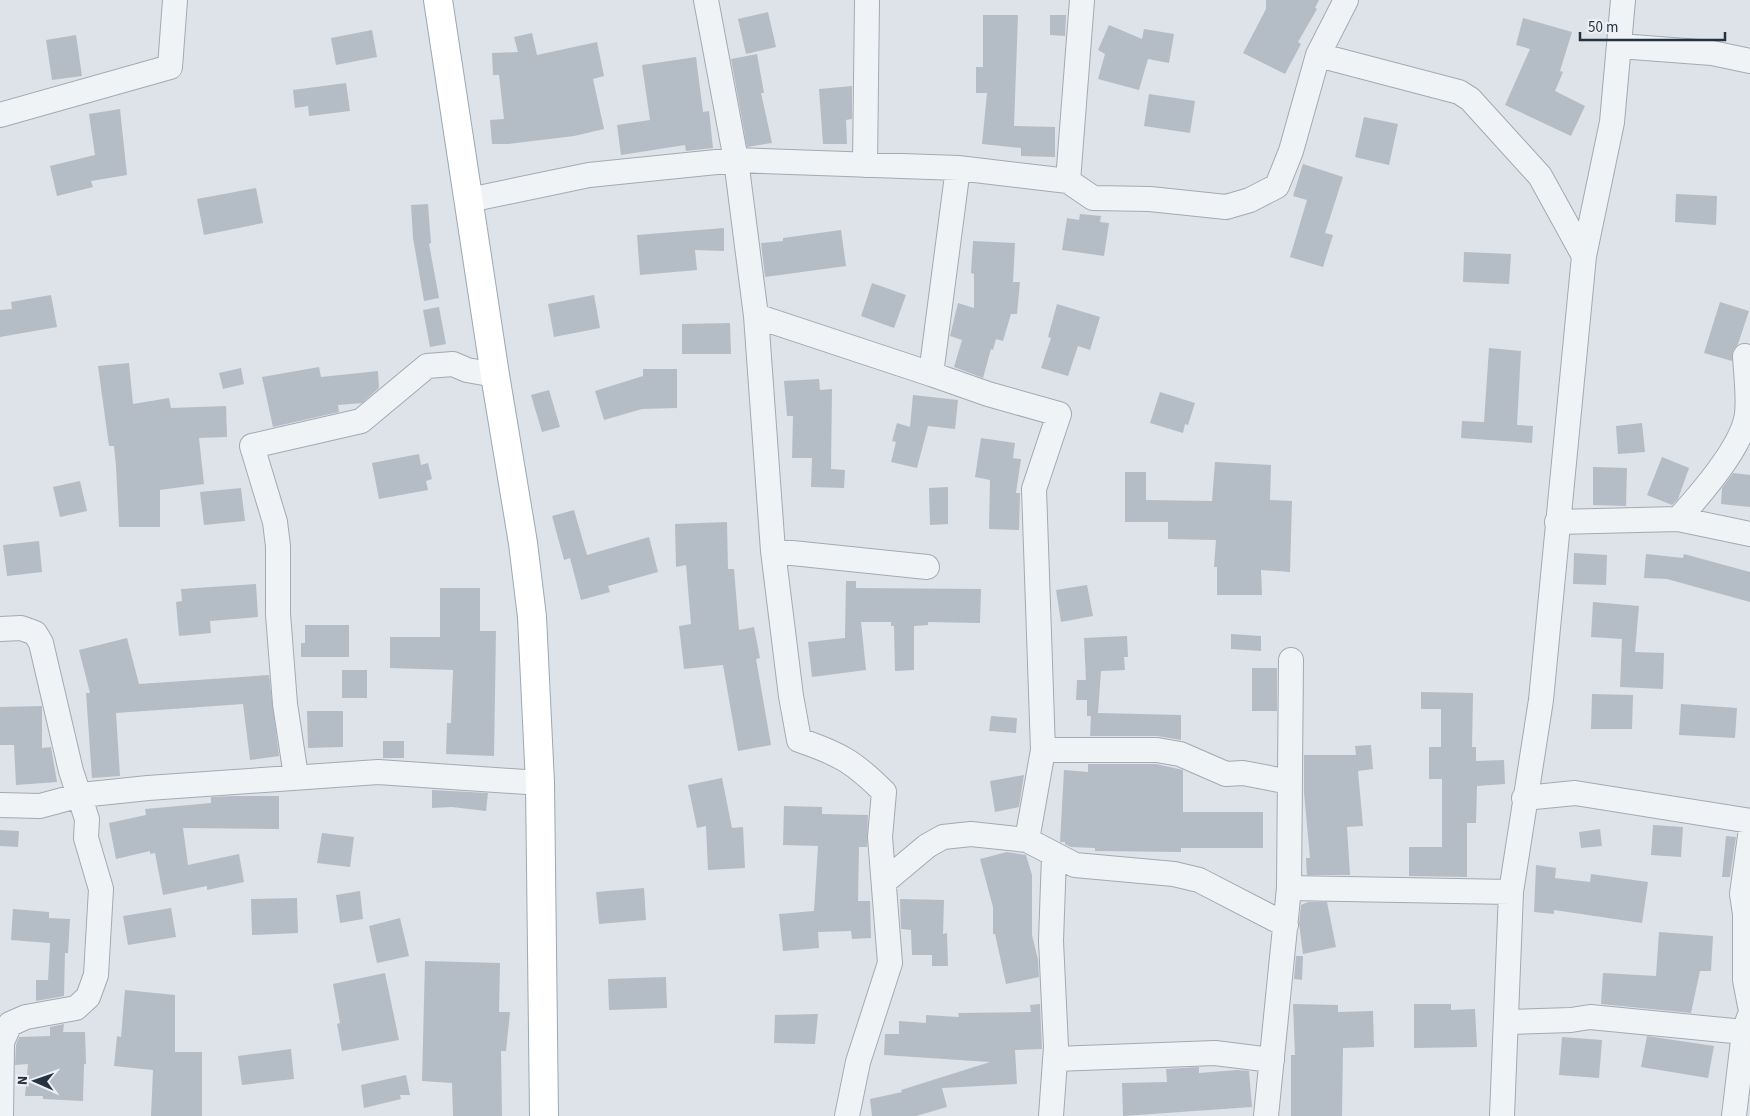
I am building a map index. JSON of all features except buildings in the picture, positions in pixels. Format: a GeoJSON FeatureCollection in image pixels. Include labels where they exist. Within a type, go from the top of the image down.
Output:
{"type":"FeatureCollection","features":[{"type":"Feature","properties":{"kind":"main road"},"geometry":{"type":"LineString","coordinates":[[438,0],[495,375],[526,562],[532,617],[540,783],[544,1116]]}},
{"type":"Feature","properties":{"kind":"street"},"geometry":{"type":"LineString","coordinates":[[0,115],[170,67],[175,0]]}},
{"type":"Feature","properties":{"kind":"street"},"geometry":{"type":"LineString","coordinates":[[706,0],[736,160],[756,316],[773,551],[791,696],[800,740],[833,752],[862,770],[884,792],[880,838],[890,963],[858,1062],[847,1116]]}},
{"type":"Feature","properties":{"kind":"street"},"geometry":{"type":"LineString","coordinates":[[865,165],[867,0]]}},
{"type":"Feature","properties":{"kind":"street"},"geometry":{"type":"LineString","coordinates":[[1068,181],[1082,0]]}},
{"type":"Feature","properties":{"kind":"street"},"geometry":{"type":"LineString","coordinates":[[469,200],[589,175],[736,160],[958,168],[1068,181],[1093,198],[1150,199],[1226,207],[1250,200],[1277,186],[1291,152],[1318,55],[1346,0]]}},
{"type":"Feature","properties":{"kind":"street"},"geometry":{"type":"LineString","coordinates":[[1502,1116],[1511,892],[1524,798],[1541,700],[1584,256],[1612,122],[1623,0]]}},
{"type":"Feature","properties":{"kind":"street"},"geometry":{"type":"LineString","coordinates":[[1619,46],[1712,53],[1750,61]]}},
{"type":"Feature","properties":{"kind":"street"},"geometry":{"type":"LineString","coordinates":[[1318,55],[1458,92],[1470,99],[1540,176],[1584,256]]}},
{"type":"Feature","properties":{"kind":"street"},"geometry":{"type":"LineString","coordinates":[[931,374],[958,168]]}},
{"type":"Feature","properties":{"kind":"street"},"geometry":{"type":"LineString","coordinates":[[756,316],[988,394],[1059,414],[1034,489],[1043,750],[1027,840]]}},
{"type":"Feature","properties":{"kind":"street"},"geometry":{"type":"LineString","coordinates":[[1678,520],[1706,488],[1743,428],[1747,414],[1745,356]]}},
{"type":"Feature","properties":{"kind":"street"},"geometry":{"type":"LineString","coordinates":[[296,776],[286,704],[278,614],[278,546],[275,522],[252,446],[361,421],[427,366],[453,364],[467,370],[495,375]]}},
{"type":"Feature","properties":{"kind":"street"},"geometry":{"type":"LineString","coordinates":[[1557,522],[1678,520],[1750,534]]}},
{"type":"Feature","properties":{"kind":"street"},"geometry":{"type":"LineString","coordinates":[[773,551],[927,567]]}},
{"type":"Feature","properties":{"kind":"street"},"geometry":{"type":"LineString","coordinates":[[0,629],[21,628],[36,632],[42,643],[71,771],[81,795],[87,819],[86,838],[101,889],[96,976],[88,996],[76,1008],[26,1017],[10,1024],[2,1042],[1,1116]]}},
{"type":"Feature","properties":{"kind":"street"},"geometry":{"type":"LineString","coordinates":[[1266,1116],[1289,888],[1291,660]]}},
{"type":"Feature","properties":{"kind":"street"},"geometry":{"type":"LineString","coordinates":[[1043,750],[1157,750],[1180,754],[1226,774],[1243,773],[1290,782]]}},
{"type":"Feature","properties":{"kind":"street"},"geometry":{"type":"LineString","coordinates":[[0,805],[40,806],[81,795],[296,776],[378,772],[540,783]]}},
{"type":"Feature","properties":{"kind":"street"},"geometry":{"type":"LineString","coordinates":[[1524,798],[1575,793],[1750,821]]}},
{"type":"Feature","properties":{"kind":"street"},"geometry":{"type":"LineString","coordinates":[[884,882],[927,846],[943,838],[971,834],[1027,840],[1054,856],[1075,865],[1174,874],[1199,880],[1286,925]]}},
{"type":"Feature","properties":{"kind":"street"},"geometry":{"type":"LineString","coordinates":[[1750,836],[1742,894],[1745,914],[1745,980],[1750,1006]]}},
{"type":"Feature","properties":{"kind":"street"},"geometry":{"type":"LineString","coordinates":[[1051,1116],[1055,1059],[1051,941],[1054,856]]}},
{"type":"Feature","properties":{"kind":"street"},"geometry":{"type":"LineString","coordinates":[[1289,888],[1511,892]]}},
{"type":"Feature","properties":{"kind":"street"},"geometry":{"type":"LineString","coordinates":[[1506,1022],[1571,1020],[1590,1017],[1747,1024],[1734,1116]]}},
{"type":"Feature","properties":{"kind":"street"},"geometry":{"type":"LineString","coordinates":[[1055,1059],[1215,1053],[1272,1060]]}}]}
